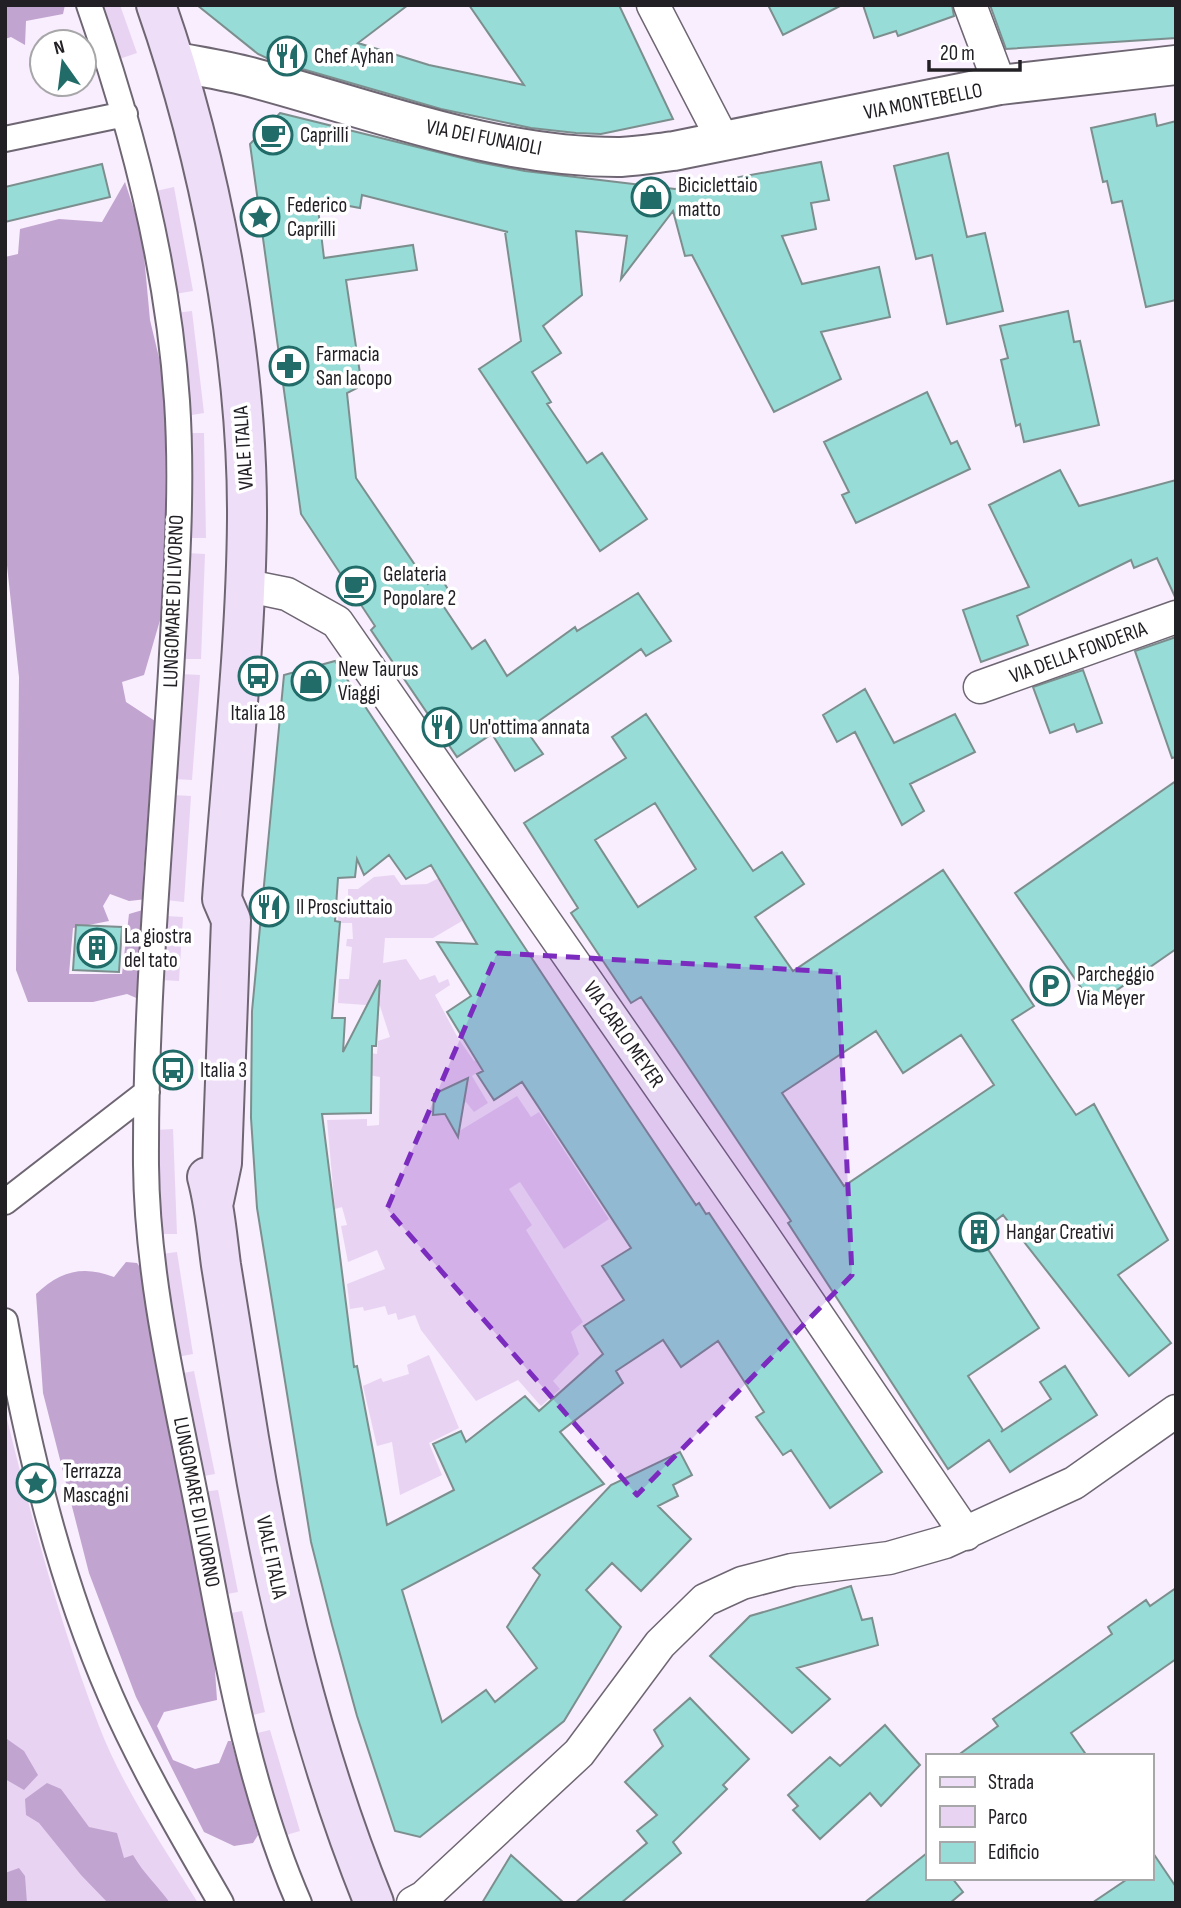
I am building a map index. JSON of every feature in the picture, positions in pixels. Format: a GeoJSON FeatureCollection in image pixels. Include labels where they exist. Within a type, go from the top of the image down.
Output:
{"type":"FeatureCollection","features":[{"type":"Feature","properties":{"kind":"main road","name":"VIALE ITALIA"},"geometry":{"type":"LineString","coordinates":[[156,5],[176,62],[203,168],[230,316],[245,465],[243,585],[222,899],[210,920],[202,1026],[203,1164],[214,1201],[237,1368],[273,1565],[327,1768],[374,1903]]}},
{"type":"Feature","properties":{"kind":"street","name":"LUNGOMARE DI LIVORNO"},"geometry":{"type":"LineString","coordinates":[[89,5],[125,114],[164,301],[178,424],[174,622],[147,1092],[146,1171],[151,1246],[184,1439],[242,1724],[275,1845],[299,1903]]}},
{"type":"Feature","properties":{"kind":"street"},"geometry":{"type":"LineString","coordinates":[[653,5],[723,140]]}},
{"type":"Feature","properties":{"kind":"street"},"geometry":{"type":"LineString","coordinates":[[970,5],[1000,85]]}},
{"type":"Feature","properties":{"kind":"street","name":"VIA DEI FUNAIOLI"},"geometry":{"type":"LineString","coordinates":[[176,62],[252,77],[379,114],[501,144],[579,155],[623,157],[674,151],[796,126]]}},
{"type":"Feature","properties":{"kind":"street","name":"VIA MONTEBELLO"},"geometry":{"type":"LineString","coordinates":[[796,126],[1000,85],[1176,65]]}},
{"type":"Feature","properties":{"kind":"street"},"geometry":{"type":"LineString","coordinates":[[5,139],[125,114]]}},
{"type":"Feature","properties":{"kind":"street","name":"VIA CARLO MEYER"},"geometry":{"type":"LineString","coordinates":[[243,585],[287,594],[337,622],[745,1208],[965,1534]]}},
{"type":"Feature","properties":{"kind":"street","name":"VIA DELLA FONDERIA"},"geometry":{"type":"LineString","coordinates":[[980,687],[1176,617]]}},
{"type":"Feature","properties":{"kind":"street"},"geometry":{"type":"LineString","coordinates":[[5,1202],[147,1092]]}},
{"type":"Feature","properties":{"kind":"street"},"geometry":{"type":"LineString","coordinates":[[5,1321],[20,1408],[36,1471],[87,1633],[136,1751],[221,1903]]}},
{"type":"Feature","properties":{"kind":"street"},"geometry":{"type":"LineString","coordinates":[[413,1903],[424,1897],[579,1753],[660,1644],[705,1600],[743,1583],[792,1570],[889,1558],[965,1534],[1074,1483],[1176,1411]]}},
{"type":"Feature","properties":{"kind":"highlighted area"},"geometry":{"type":"Polygon","coordinates":[[[497,953],[838,972],[852,1275],[637,1495],[387,1209],[497,953]]]}},
{"type":"Feature","properties":{"kind":"green space"},"geometry":{"type":"Polygon","coordinates":[[[101,5],[120,5],[137,53],[119,59],[101,5]]]}},
{"type":"Feature","properties":{"kind":"green space"},"geometry":{"type":"Polygon","coordinates":[[[174,187],[193,291],[175,294],[156,191],[174,187]]]}},
{"type":"Feature","properties":{"kind":"green space"},"geometry":{"type":"Polygon","coordinates":[[[192,311],[204,413],[186,416],[175,313],[192,311]]]}},
{"type":"Feature","properties":{"kind":"green space"},"geometry":{"type":"Polygon","coordinates":[[[186,433],[204,433],[206,538],[188,538],[186,433]]]}},
{"type":"Feature","properties":{"kind":"green space"},"geometry":{"type":"Polygon","coordinates":[[[187,553],[205,554],[201,659],[182,659],[187,553]]]}},
{"type":"Feature","properties":{"kind":"green space"},"geometry":{"type":"Polygon","coordinates":[[[181,674],[200,675],[192,780],[174,779],[181,674]]]}},
{"type":"Feature","properties":{"kind":"green space"},"geometry":{"type":"Polygon","coordinates":[[[173,795],[191,796],[184,902],[166,900],[173,795]]]}},
{"type":"Feature","properties":{"kind":"green space"},"geometry":{"type":"Polygon","coordinates":[[[394,875],[401,885],[427,884],[439,878],[462,921],[433,938],[385,938],[383,963],[406,959],[420,980],[435,975],[439,983],[448,979],[450,985],[435,995],[458,1038],[474,1061],[493,1050],[499,1059],[472,1076],[488,1103],[474,1112],[466,1102],[447,1114],[442,1089],[433,1093],[432,1115],[445,1116],[456,1133],[517,1096],[531,1117],[539,1112],[609,1219],[564,1249],[520,1182],[509,1189],[532,1225],[526,1230],[583,1322],[571,1332],[579,1354],[553,1381],[560,1389],[541,1406],[518,1380],[476,1401],[421,1330],[415,1315],[398,1320],[396,1313],[388,1315],[385,1306],[364,1311],[363,1307],[350,1309],[347,1284],[385,1269],[377,1250],[348,1262],[341,1226],[347,1225],[342,1207],[335,1209],[327,1120],[367,1119],[367,1126],[379,1125],[380,1077],[363,1074],[364,1052],[377,1054],[378,1041],[390,1037],[380,1006],[338,1003],[339,979],[349,979],[352,947],[346,946],[347,939],[353,939],[352,923],[338,923],[339,901],[348,900],[348,889],[358,889],[374,877],[394,875]]]}},
{"type":"Feature","properties":{"kind":"green space"},"geometry":{"type":"Polygon","coordinates":[[[166,916],[183,917],[179,981],[161,980],[166,916]]]}},
{"type":"Feature","properties":{"kind":"green space"},"geometry":{"type":"Polygon","coordinates":[[[173,1129],[177,1234],[160,1234],[156,1130],[173,1129]]]}},
{"type":"Feature","properties":{"kind":"green space"},"geometry":{"type":"Polygon","coordinates":[[[177,1252],[193,1354],[177,1357],[161,1254],[177,1252]]]}},
{"type":"Feature","properties":{"kind":"green space"},"geometry":{"type":"Polygon","coordinates":[[[429,1355],[459,1428],[429,1443],[442,1475],[400,1495],[392,1442],[377,1446],[363,1386],[381,1378],[383,1382],[409,1374],[407,1365],[429,1355]]]}},
{"type":"Feature","properties":{"kind":"green space"},"geometry":{"type":"Polygon","coordinates":[[[194,1371],[215,1474],[198,1477],[178,1374],[194,1371]]]}},
{"type":"Feature","properties":{"kind":"green space"},"geometry":{"type":"Polygon","coordinates":[[[5,1411],[47,1570],[99,1726],[132,1794],[198,1903],[5,1903],[5,1411]]]}},
{"type":"Feature","properties":{"kind":"green space"},"geometry":{"type":"Polygon","coordinates":[[[218,1490],[238,1592],[222,1595],[203,1492],[218,1490]]]}},
{"type":"Feature","properties":{"kind":"green space"},"geometry":{"type":"Polygon","coordinates":[[[242,1611],[265,1712],[249,1716],[226,1614],[242,1611]]]}},
{"type":"Feature","properties":{"kind":"green space"},"geometry":{"type":"Polygon","coordinates":[[[270,1730],[300,1831],[283,1836],[253,1734],[270,1730]]]}},
{"type":"Feature","properties":{"kind":"shaded area"},"geometry":{"type":"Polygon","coordinates":[[[5,5],[65,5],[63,14],[26,21],[25,45],[11,37],[5,39],[5,5]]]}},
{"type":"Feature","properties":{"kind":"shaded area"},"geometry":{"type":"Polygon","coordinates":[[[125,182],[142,234],[150,320],[165,383],[165,603],[144,675],[122,682],[126,702],[155,721],[143,877],[147,899],[129,901],[110,894],[103,906],[109,921],[73,928],[69,974],[122,974],[129,914],[146,909],[141,1000],[127,994],[93,1002],[28,1002],[16,970],[19,677],[5,547],[5,257],[18,254],[20,229],[59,219],[102,222],[125,182]]]}},
{"type":"Feature","properties":{"kind":"shaded area"},"geometry":{"type":"Polygon","coordinates":[[[126,1262],[137,1263],[153,1286],[146,1312],[211,1610],[217,1700],[164,1712],[157,1726],[173,1760],[195,1769],[219,1763],[228,1741],[231,1741],[258,1835],[253,1843],[234,1846],[204,1832],[136,1697],[89,1573],[43,1393],[36,1294],[54,1280],[72,1272],[92,1271],[114,1277],[126,1262]]]}},
{"type":"Feature","properties":{"kind":"shaded area"},"geometry":{"type":"Polygon","coordinates":[[[5,1728],[7,1739],[24,1751],[38,1775],[24,1790],[5,1779],[5,1728]]]}},
{"type":"Feature","properties":{"kind":"shaded area"},"geometry":{"type":"Polygon","coordinates":[[[47,1783],[61,1789],[89,1827],[117,1833],[124,1858],[133,1855],[170,1903],[108,1903],[81,1875],[39,1823],[26,1815],[25,1799],[47,1783]]]}},
{"type":"Feature","properties":{"kind":"shaded area"},"geometry":{"type":"Polygon","coordinates":[[[19,1868],[25,1876],[27,1903],[5,1903],[5,1873],[19,1868]]]}},
{"type":"Feature","properties":{"kind":"building"},"geometry":{"type":"Polygon","coordinates":[[[197,5],[408,5],[358,43],[429,65],[524,85],[469,5],[619,5],[673,119],[601,134],[576,133],[531,128],[441,109],[271,60],[258,54],[197,5]]]}},
{"type":"Feature","properties":{"kind":"building"},"geometry":{"type":"Polygon","coordinates":[[[768,5],[842,5],[783,35],[768,5]]]}},
{"type":"Feature","properties":{"kind":"building"},"geometry":{"type":"Polygon","coordinates":[[[863,5],[952,5],[954,16],[898,36],[896,31],[874,38],[863,5]]]}},
{"type":"Feature","properties":{"kind":"building"},"geometry":{"type":"Polygon","coordinates":[[[990,5],[1176,5],[1176,38],[1006,49],[990,5]]]}},
{"type":"Feature","properties":{"kind":"building"},"geometry":{"type":"Polygon","coordinates":[[[280,113],[478,162],[525,171],[675,189],[821,162],[829,200],[811,203],[816,229],[782,236],[802,284],[879,267],[890,317],[821,332],[841,379],[774,412],[692,255],[685,256],[673,211],[621,279],[627,236],[576,231],[582,295],[543,326],[561,353],[532,372],[551,402],[547,404],[587,463],[602,453],[647,519],[600,551],[479,369],[521,341],[505,232],[508,232],[362,195],[360,208],[317,200],[324,258],[413,245],[417,270],[346,280],[361,380],[357,388],[347,393],[356,478],[428,584],[440,576],[452,596],[442,604],[472,649],[485,640],[507,676],[575,627],[577,631],[638,593],[671,641],[646,656],[641,649],[526,730],[543,754],[515,771],[492,734],[457,757],[371,630],[375,626],[301,514],[250,144],[280,113]]]}},
{"type":"Feature","properties":{"kind":"building"},"geometry":{"type":"Polygon","coordinates":[[[1155,114],[1157,126],[1176,121],[1176,300],[1146,307],[1122,201],[1112,203],[1107,181],[1103,182],[1091,128],[1155,114]]]}},
{"type":"Feature","properties":{"kind":"building"},"geometry":{"type":"Polygon","coordinates":[[[948,153],[967,237],[985,233],[1003,311],[947,324],[932,255],[916,259],[894,166],[948,153]]]}},
{"type":"Feature","properties":{"kind":"building"},"geometry":{"type":"Polygon","coordinates":[[[102,164],[110,197],[5,222],[5,187],[102,164]]]}},
{"type":"Feature","properties":{"kind":"building"},"geometry":{"type":"Polygon","coordinates":[[[1068,311],[1074,342],[1080,341],[1099,425],[1024,442],[1020,424],[1016,426],[1001,360],[1008,358],[1000,326],[1068,311]]]}},
{"type":"Feature","properties":{"kind":"building"},"geometry":{"type":"Polygon","coordinates":[[[927,392],[951,444],[957,441],[970,469],[856,523],[842,495],[849,492],[824,442],[927,392]]]}},
{"type":"Feature","properties":{"kind":"building"},"geometry":{"type":"Polygon","coordinates":[[[1060,470],[1079,506],[1176,480],[1176,599],[1157,558],[1134,568],[1131,560],[1017,616],[1028,645],[981,662],[963,610],[1029,587],[989,505],[1060,470]]]}},
{"type":"Feature","properties":{"kind":"building"},"geometry":{"type":"Polygon","coordinates":[[[1176,637],[1176,757],[1172,758],[1135,651],[1176,637]]]}},
{"type":"Feature","properties":{"kind":"building"},"geometry":{"type":"Polygon","coordinates":[[[335,661],[696,1205],[699,1203],[706,1214],[709,1213],[882,1472],[830,1508],[791,1450],[783,1455],[756,1417],[764,1412],[718,1341],[681,1367],[663,1340],[616,1371],[623,1383],[560,1432],[604,1484],[402,1590],[442,1722],[486,1690],[495,1702],[537,1668],[507,1627],[540,1575],[533,1568],[611,1485],[680,1452],[692,1475],[673,1485],[678,1496],[658,1506],[691,1539],[641,1591],[612,1563],[586,1590],[621,1627],[564,1721],[420,1837],[395,1831],[357,1716],[332,1625],[311,1542],[257,1208],[251,1118],[252,1011],[284,675],[335,661]],[[389,855],[364,875],[357,859],[355,877],[338,878],[335,921],[340,922],[332,1018],[345,1018],[343,1052],[380,980],[376,1046],[372,1046],[371,1113],[322,1114],[354,1367],[357,1366],[387,1525],[454,1490],[433,1444],[461,1431],[466,1442],[525,1396],[539,1411],[603,1354],[584,1326],[624,1300],[602,1266],[631,1248],[522,1082],[494,1100],[477,1074],[483,1071],[447,1012],[471,996],[437,942],[477,944],[431,865],[406,879],[389,855]]]}},
{"type":"Feature","properties":{"kind":"building"},"geometry":{"type":"Polygon","coordinates":[[[1083,670],[1102,723],[1077,732],[1074,724],[1050,733],[1033,687],[1083,670]]]}},
{"type":"Feature","properties":{"kind":"building"},"geometry":{"type":"Polygon","coordinates":[[[865,689],[894,743],[955,714],[975,752],[910,784],[924,811],[902,825],[855,732],[837,742],[823,715],[865,689]]]}},
{"type":"Feature","properties":{"kind":"building"},"geometry":{"type":"Polygon","coordinates":[[[646,714],[753,871],[782,852],[804,884],[755,917],[793,971],[943,870],[1034,1006],[1012,1020],[1076,1115],[1094,1104],[1168,1240],[1118,1275],[1171,1343],[1129,1376],[1003,1215],[978,1234],[1039,1328],[968,1376],[1003,1430],[1001,1432],[1051,1399],[1040,1382],[1065,1366],[1097,1415],[1010,1472],[989,1440],[948,1469],[788,1223],[791,1221],[677,1050],[641,997],[631,1003],[571,913],[578,908],[524,823],[626,758],[612,737],[646,714]],[[655,803],[595,840],[638,907],[696,869],[655,803]],[[876,1031],[782,1093],[844,1186],[994,1085],[961,1035],[903,1073],[876,1031]]]}},
{"type":"Feature","properties":{"kind":"building"},"geometry":{"type":"Polygon","coordinates":[[[1176,781],[1176,949],[1094,1006],[1015,893],[1176,781]]]}},
{"type":"Feature","properties":{"kind":"building","name":"La giostra del tato"},"geometry":{"type":"Polygon","coordinates":[[[76,925],[122,927],[119,972],[73,970],[76,925]]]}},
{"type":"Feature","properties":{"kind":"building"},"geometry":{"type":"Polygon","coordinates":[[[468,1078],[458,1137],[445,1114],[433,1115],[434,1094],[468,1078]]]}},
{"type":"Feature","properties":{"kind":"building"},"geometry":{"type":"Polygon","coordinates":[[[851,1586],[862,1620],[872,1618],[878,1645],[797,1668],[830,1699],[792,1733],[710,1656],[750,1616],[851,1586]]]}},
{"type":"Feature","properties":{"kind":"building"},"geometry":{"type":"Polygon","coordinates":[[[1176,1588],[1176,1659],[1071,1733],[1086,1754],[960,1754],[998,1726],[993,1719],[1112,1634],[1108,1627],[1146,1600],[1150,1606],[1176,1588]]]}},
{"type":"Feature","properties":{"kind":"building"},"geometry":{"type":"Polygon","coordinates":[[[690,1698],[749,1759],[723,1785],[727,1789],[673,1842],[681,1853],[621,1903],[575,1903],[647,1843],[637,1831],[657,1815],[625,1782],[663,1746],[654,1730],[690,1698]]]}},
{"type":"Feature","properties":{"kind":"building"},"geometry":{"type":"Polygon","coordinates":[[[885,1725],[920,1765],[881,1806],[870,1793],[820,1839],[793,1810],[798,1806],[788,1795],[830,1757],[840,1766],[885,1725]]]}},
{"type":"Feature","properties":{"kind":"building"},"geometry":{"type":"Polygon","coordinates":[[[1153,1853],[1176,1887],[1176,1903],[1092,1903],[1126,1880],[1153,1880],[1153,1853]]]}},
{"type":"Feature","properties":{"kind":"building"},"geometry":{"type":"Polygon","coordinates":[[[926,1854],[926,1880],[954,1880],[963,1892],[950,1903],[864,1903],[926,1854]]]}},
{"type":"Feature","properties":{"kind":"building"},"geometry":{"type":"Polygon","coordinates":[[[511,1855],[564,1903],[482,1903],[511,1855]]]}},
{"type":"Feature","properties":{"kind":"place","name":"Chef Ayhan"},"geometry":{"type":"Point","coordinates":[287,56]}},
{"type":"Feature","properties":{"kind":"place","name":"Caprilli"},"geometry":{"type":"Point","coordinates":[273,135]}},
{"type":"Feature","properties":{"kind":"place","name":"Biciclettaio matto"},"geometry":{"type":"Point","coordinates":[651,197]}},
{"type":"Feature","properties":{"kind":"place","name":"Federico Caprilli"},"geometry":{"type":"Point","coordinates":[260,217]}},
{"type":"Feature","properties":{"kind":"place","name":"Farmacia San Iacopo"},"geometry":{"type":"Point","coordinates":[289,366]}},
{"type":"Feature","properties":{"kind":"place","name":"Gelateria Popolare 2"},"geometry":{"type":"Point","coordinates":[356,586]}},
{"type":"Feature","properties":{"kind":"place","name":"Italia 18"},"geometry":{"type":"Point","coordinates":[258,676]}},
{"type":"Feature","properties":{"kind":"place","name":"New Taurus Viaggi"},"geometry":{"type":"Point","coordinates":[311,681]}},
{"type":"Feature","properties":{"kind":"place","name":"Un'ottima annata"},"geometry":{"type":"Point","coordinates":[442,727]}},
{"type":"Feature","properties":{"kind":"place","name":"Il Prosciuttaio"},"geometry":{"type":"Point","coordinates":[269,907]}},
{"type":"Feature","properties":{"kind":"place","name":"La giostra del tato"},"geometry":{"type":"Point","coordinates":[97,948]}},
{"type":"Feature","properties":{"kind":"place","name":"Parcheggio Via Meyer"},"geometry":{"type":"Point","coordinates":[1050,986]}},
{"type":"Feature","properties":{"kind":"place","name":"Italia 3"},"geometry":{"type":"Point","coordinates":[173,1070]}},
{"type":"Feature","properties":{"kind":"place","name":"Hangar Creativi"},"geometry":{"type":"Point","coordinates":[979,1232]}},
{"type":"Feature","properties":{"kind":"place","name":"Terrazza Mascagni"},"geometry":{"type":"Point","coordinates":[36,1483]}}]}
